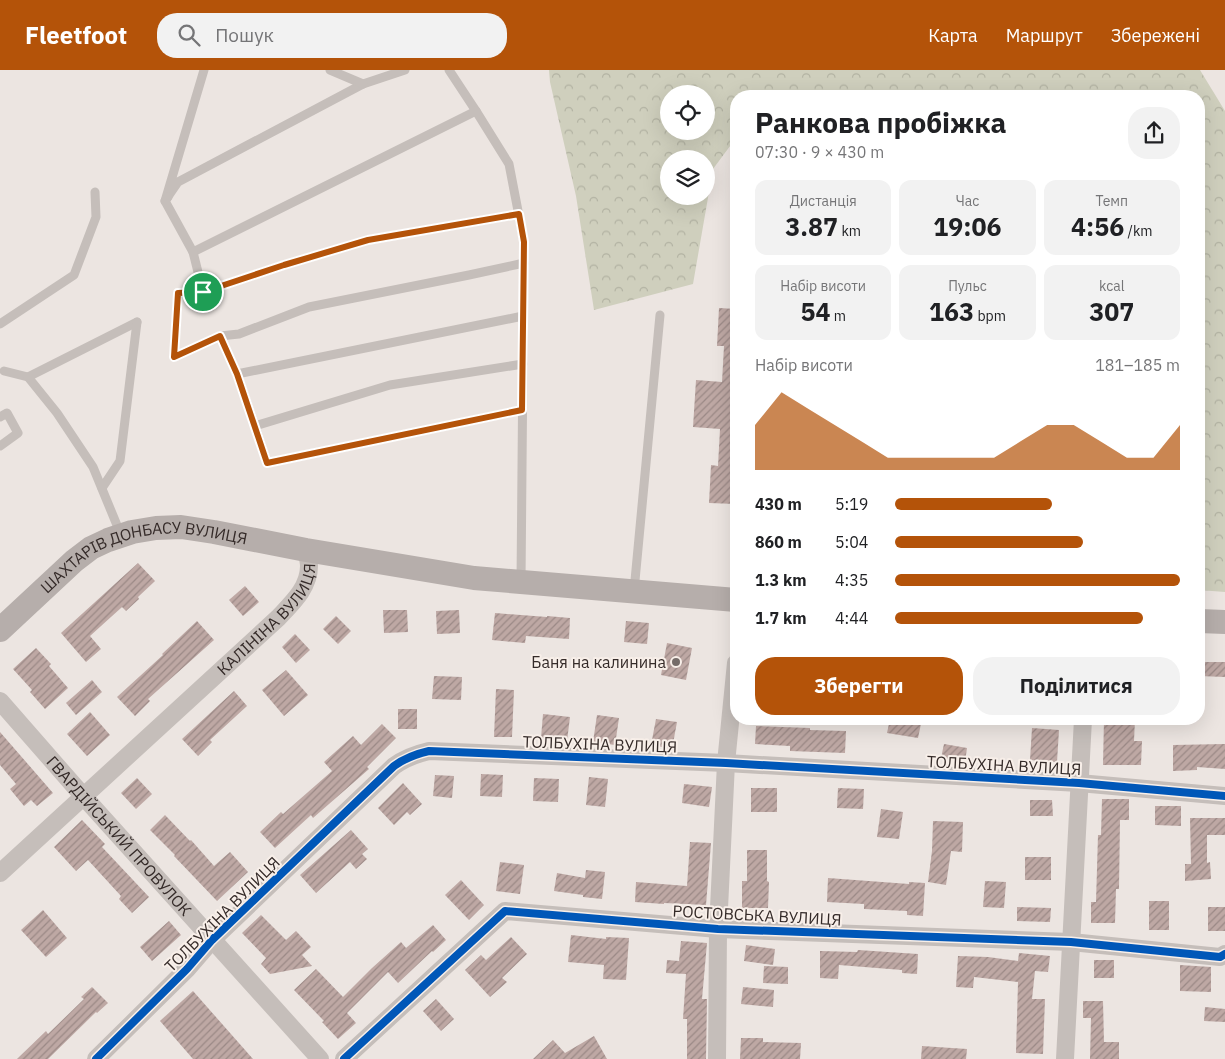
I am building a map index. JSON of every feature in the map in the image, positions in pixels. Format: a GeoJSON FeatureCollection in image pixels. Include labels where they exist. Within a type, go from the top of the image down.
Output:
{"type":"FeatureCollection","features":[{"type":"Feature","properties":{"kind":"street","name":"ШАХТАРІВ ДОНБАСУ ВУЛИЦЯ"},"geometry":{"type":"LineString","coordinates":[[0,630],[74,561],[91,548],[132,532],[156,528],[181,527],[306,550]]}},
{"type":"Feature","properties":{"kind":"street","name":"КАЛІНІНА ВУЛИЦЯ"},"geometry":{"type":"LineString","coordinates":[[0,873],[278,618],[299,596],[307,582],[310,565],[306,550],[474,578],[730,600]]}},
{"type":"Feature","properties":{"kind":"street"},"geometry":{"type":"LineString","coordinates":[[1205,621],[1225,622]]}},
{"type":"Feature","properties":{"kind":"street","name":"ГВАРДІЙСЬКИЙ ПРОВУЛОК"},"geometry":{"type":"LineString","coordinates":[[0,701],[320,1059]]}},
{"type":"Feature","properties":{"kind":"street"},"geometry":{"type":"LineString","coordinates":[[717,1059],[718,929],[726,763],[730,723]]}},
{"type":"Feature","properties":{"kind":"street"},"geometry":{"type":"LineString","coordinates":[[1064,1059],[1083,725]]}},
{"type":"Feature","properties":{"kind":"street","name":"ТОЛБУХІНА ВУЛИЦЯ"},"geometry":{"type":"LineString","coordinates":[[96,1059],[187,968],[212,940],[394,766],[416,754],[429,751],[726,763],[1079,783],[1225,796]]}},
{"type":"Feature","properties":{"kind":"street","name":"РОСТОВСЬКА ВУЛИЦЯ"},"geometry":{"type":"LineString","coordinates":[[344,1059],[505,911],[718,929],[1071,942],[1220,957],[1225,954]]}},
{"type":"Feature","properties":{"kind":"lane"},"geometry":{"type":"LineString","coordinates":[[203,292],[193,252],[165,201],[204,70]]}},
{"type":"Feature","properties":{"kind":"lane"},"geometry":{"type":"LineString","coordinates":[[330,70],[363,84]]}},
{"type":"Feature","properties":{"kind":"lane"},"geometry":{"type":"LineString","coordinates":[[165,201],[178,182],[363,84],[405,70]]}},
{"type":"Feature","properties":{"kind":"lane"},"geometry":{"type":"LineString","coordinates":[[449,70],[508,164],[524,242],[521,582]]}},
{"type":"Feature","properties":{"kind":"lane"},"geometry":{"type":"LineString","coordinates":[[193,252],[476,111]]}},
{"type":"Feature","properties":{"kind":"lane"},"geometry":{"type":"LineString","coordinates":[[0,324],[74,275],[96,217],[95,192]]}},
{"type":"Feature","properties":{"kind":"lane"},"geometry":{"type":"LineString","coordinates":[[519,214],[368,240],[203,292],[178,293],[174,357],[220,336],[239,334],[309,307],[524,262]]}},
{"type":"Feature","properties":{"kind":"lane"},"geometry":{"type":"LineString","coordinates":[[634,592],[660,315]]}},
{"type":"Feature","properties":{"kind":"lane"},"geometry":{"type":"LineString","coordinates":[[237,374],[523,316]]}},
{"type":"Feature","properties":{"kind":"lane"},"geometry":{"type":"LineString","coordinates":[[28,377],[137,322],[120,461],[102,488]]}},
{"type":"Feature","properties":{"kind":"lane"},"geometry":{"type":"LineString","coordinates":[[220,336],[237,374],[267,463],[522,410]]}},
{"type":"Feature","properties":{"kind":"lane"},"geometry":{"type":"LineString","coordinates":[[255,426],[390,385],[523,364]]}},
{"type":"Feature","properties":{"kind":"lane"},"geometry":{"type":"LineString","coordinates":[[1,370],[28,377],[57,413],[93,467],[122,536]]}},
{"type":"Feature","properties":{"kind":"lane"},"geometry":{"type":"LineString","coordinates":[[0,417],[7,413],[18,433],[0,446]]}},
{"type":"Feature","properties":{"kind":"green space"},"geometry":{"type":"Polygon","coordinates":[[[549,70],[1200,70],[1225,111],[1225,592],[1205,590],[1205,90],[730,90],[730,146],[715,166],[715,150],[660,150],[660,205],[707,205],[693,284],[594,310],[576,196],[550,82],[549,70]]]}},
{"type":"Feature","properties":{"kind":"building"},"geometry":{"type":"Polygon","coordinates":[[[719,308],[730,309],[730,504],[709,503],[711,465],[718,466],[720,429],[693,427],[696,380],[722,382],[724,346],[717,346],[719,308]]]}},
{"type":"Feature","properties":{"kind":"building"},"geometry":{"type":"Polygon","coordinates":[[[138,563],[155,581],[126,611],[122,607],[90,636],[101,649],[86,662],[61,633],[138,563]]]}},
{"type":"Feature","properties":{"kind":"building"},"geometry":{"type":"Polygon","coordinates":[[[245,586],[259,602],[243,616],[229,600],[245,586]]]}},
{"type":"Feature","properties":{"kind":"building"},"geometry":{"type":"Polygon","coordinates":[[[383,610],[407,610],[408,632],[384,633],[383,610]]]}},
{"type":"Feature","properties":{"kind":"building"},"geometry":{"type":"Polygon","coordinates":[[[459,610],[460,633],[437,634],[436,611],[459,610]]]}},
{"type":"Feature","properties":{"kind":"building"},"geometry":{"type":"Polygon","coordinates":[[[495,613],[570,618],[569,639],[526,636],[525,643],[492,640],[495,613]]]}},
{"type":"Feature","properties":{"kind":"building"},"geometry":{"type":"Polygon","coordinates":[[[336,616],[351,631],[338,644],[323,629],[336,616]]]}},
{"type":"Feature","properties":{"kind":"building"},"geometry":{"type":"Polygon","coordinates":[[[197,621],[214,640],[148,699],[150,701],[135,716],[117,697],[197,621]]]}},
{"type":"Feature","properties":{"kind":"building"},"geometry":{"type":"Polygon","coordinates":[[[626,621],[649,623],[647,644],[624,642],[626,621]]]}},
{"type":"Feature","properties":{"kind":"building"},"geometry":{"type":"Polygon","coordinates":[[[295,634],[310,650],[296,663],[282,647],[295,634]]]}},
{"type":"Feature","properties":{"kind":"building","name":"Баня на калинина"},"geometry":{"type":"Polygon","coordinates":[[[667,643],[692,648],[686,680],[661,675],[667,643]]]}},
{"type":"Feature","properties":{"kind":"building"},"geometry":{"type":"Polygon","coordinates":[[[36,648],[51,664],[49,666],[68,688],[45,709],[30,692],[32,690],[13,669],[36,648]]]}},
{"type":"Feature","properties":{"kind":"building"},"geometry":{"type":"Polygon","coordinates":[[[1205,662],[1225,662],[1225,677],[1205,676],[1205,662]]]}},
{"type":"Feature","properties":{"kind":"building"},"geometry":{"type":"Polygon","coordinates":[[[286,670],[308,695],[284,716],[262,690],[286,670]]]}},
{"type":"Feature","properties":{"kind":"building"},"geometry":{"type":"Polygon","coordinates":[[[434,676],[462,677],[461,700],[432,699],[434,676]]]}},
{"type":"Feature","properties":{"kind":"building"},"geometry":{"type":"Polygon","coordinates":[[[92,680],[102,692],[76,715],[66,703],[92,680]]]}},
{"type":"Feature","properties":{"kind":"building"},"geometry":{"type":"Polygon","coordinates":[[[496,689],[514,690],[512,737],[494,737],[496,689]]]}},
{"type":"Feature","properties":{"kind":"building"},"geometry":{"type":"Polygon","coordinates":[[[234,691],[247,706],[210,740],[212,742],[198,756],[182,739],[234,691]]]}},
{"type":"Feature","properties":{"kind":"building"},"geometry":{"type":"Polygon","coordinates":[[[398,709],[417,709],[417,729],[398,729],[398,709]]]}},
{"type":"Feature","properties":{"kind":"building"},"geometry":{"type":"Polygon","coordinates":[[[90,712],[110,735],[87,756],[67,734],[90,712]]]}},
{"type":"Feature","properties":{"kind":"building"},"geometry":{"type":"Polygon","coordinates":[[[543,714],[570,717],[567,741],[541,738],[543,714]]]}},
{"type":"Feature","properties":{"kind":"building"},"geometry":{"type":"Polygon","coordinates":[[[597,715],[619,718],[615,745],[593,742],[597,715]]]}},
{"type":"Feature","properties":{"kind":"building"},"geometry":{"type":"Polygon","coordinates":[[[656,719],[677,722],[672,749],[651,745],[656,719]]]}},
{"type":"Feature","properties":{"kind":"building"},"geometry":{"type":"Polygon","coordinates":[[[382,724],[396,738],[367,767],[369,769],[313,818],[311,815],[275,848],[260,832],[281,812],[283,814],[332,771],[324,762],[353,736],[361,745],[382,724]]]}},
{"type":"Feature","properties":{"kind":"building"},"geometry":{"type":"Polygon","coordinates":[[[889,725],[921,725],[918,738],[887,733],[889,725]]]}},
{"type":"Feature","properties":{"kind":"building"},"geometry":{"type":"Polygon","coordinates":[[[1104,725],[1135,725],[1134,741],[1142,741],[1141,765],[1103,765],[1104,725]]]}},
{"type":"Feature","properties":{"kind":"building"},"geometry":{"type":"Polygon","coordinates":[[[756,726],[846,731],[845,753],[790,751],[790,746],[755,744],[756,726]]]}},
{"type":"Feature","properties":{"kind":"building"},"geometry":{"type":"Polygon","coordinates":[[[1032,728],[1059,730],[1057,762],[1030,760],[1032,728]]]}},
{"type":"Feature","properties":{"kind":"building"},"geometry":{"type":"Polygon","coordinates":[[[0,732],[53,793],[37,806],[31,800],[24,806],[10,789],[16,784],[0,765],[0,732]]]}},
{"type":"Feature","properties":{"kind":"building"},"geometry":{"type":"Polygon","coordinates":[[[944,744],[967,748],[965,762],[941,758],[944,744]]]}},
{"type":"Feature","properties":{"kind":"building"},"geometry":{"type":"Polygon","coordinates":[[[1225,744],[1225,769],[1197,767],[1197,770],[1173,771],[1173,745],[1225,744]]]}},
{"type":"Feature","properties":{"kind":"building"},"geometry":{"type":"Polygon","coordinates":[[[481,774],[503,775],[502,797],[480,796],[481,774]]]}},
{"type":"Feature","properties":{"kind":"building"},"geometry":{"type":"Polygon","coordinates":[[[435,775],[454,776],[452,798],[433,796],[435,775]]]}},
{"type":"Feature","properties":{"kind":"building"},"geometry":{"type":"Polygon","coordinates":[[[589,777],[608,779],[605,807],[586,805],[589,777]]]}},
{"type":"Feature","properties":{"kind":"building"},"geometry":{"type":"Polygon","coordinates":[[[137,778],[152,794],[136,809],[121,793],[137,778]]]}},
{"type":"Feature","properties":{"kind":"building"},"geometry":{"type":"Polygon","coordinates":[[[534,778],[559,779],[558,802],[533,801],[534,778]]]}},
{"type":"Feature","properties":{"kind":"building"},"geometry":{"type":"Polygon","coordinates":[[[403,783],[422,804],[410,815],[407,812],[394,825],[378,808],[403,783]]]}},
{"type":"Feature","properties":{"kind":"building"},"geometry":{"type":"Polygon","coordinates":[[[684,784],[712,787],[709,807],[682,803],[684,784]]]}},
{"type":"Feature","properties":{"kind":"building"},"geometry":{"type":"Polygon","coordinates":[[[751,788],[777,788],[777,812],[751,812],[751,788]]]}},
{"type":"Feature","properties":{"kind":"building"},"geometry":{"type":"Polygon","coordinates":[[[838,788],[864,789],[863,809],[837,808],[838,788]]]}},
{"type":"Feature","properties":{"kind":"building"},"geometry":{"type":"Polygon","coordinates":[[[1102,799],[1129,799],[1129,820],[1120,820],[1119,889],[1116,889],[1115,923],[1091,923],[1091,902],[1096,902],[1098,835],[1101,835],[1102,799]]]}},
{"type":"Feature","properties":{"kind":"building"},"geometry":{"type":"Polygon","coordinates":[[[1030,800],[1052,800],[1053,816],[1030,816],[1030,800]]]}},
{"type":"Feature","properties":{"kind":"building"},"geometry":{"type":"Polygon","coordinates":[[[1155,806],[1181,806],[1181,826],[1155,825],[1155,806]]]}},
{"type":"Feature","properties":{"kind":"building"},"geometry":{"type":"Polygon","coordinates":[[[881,809],[903,812],[899,839],[877,837],[881,809]]]}},
{"type":"Feature","properties":{"kind":"building"},"geometry":{"type":"Polygon","coordinates":[[[165,815],[214,866],[230,852],[248,872],[217,901],[150,830],[165,815]]]}},
{"type":"Feature","properties":{"kind":"building"},"geometry":{"type":"Polygon","coordinates":[[[1190,818],[1225,818],[1225,835],[1207,835],[1207,863],[1210,862],[1211,879],[1185,881],[1185,864],[1191,864],[1190,818]]]}},
{"type":"Feature","properties":{"kind":"building"},"geometry":{"type":"Polygon","coordinates":[[[82,820],[105,844],[102,847],[149,897],[132,913],[119,899],[121,896],[88,860],[76,871],[54,847],[82,820]]]}},
{"type":"Feature","properties":{"kind":"building"},"geometry":{"type":"Polygon","coordinates":[[[933,821],[963,822],[962,852],[951,851],[946,885],[928,882],[933,821]]]}},
{"type":"Feature","properties":{"kind":"building"},"geometry":{"type":"Polygon","coordinates":[[[351,830],[368,849],[362,854],[367,859],[356,869],[350,862],[316,893],[300,875],[351,830]]]}},
{"type":"Feature","properties":{"kind":"building"},"geometry":{"type":"Polygon","coordinates":[[[690,842],[711,843],[706,905],[635,902],[636,882],[687,886],[690,842]]]}},
{"type":"Feature","properties":{"kind":"building"},"geometry":{"type":"Polygon","coordinates":[[[747,850],[767,850],[768,908],[742,908],[742,881],[747,881],[747,850]]]}},
{"type":"Feature","properties":{"kind":"building"},"geometry":{"type":"Polygon","coordinates":[[[1025,857],[1051,857],[1051,880],[1025,880],[1025,857]]]}},
{"type":"Feature","properties":{"kind":"building"},"geometry":{"type":"Polygon","coordinates":[[[500,862],[524,865],[520,894],[496,891],[500,862]]]}},
{"type":"Feature","properties":{"kind":"building"},"geometry":{"type":"Polygon","coordinates":[[[586,870],[605,872],[602,899],[554,891],[557,873],[585,878],[586,870]]]}},
{"type":"Feature","properties":{"kind":"building"},"geometry":{"type":"Polygon","coordinates":[[[828,878],[909,884],[909,882],[925,883],[923,916],[907,915],[907,911],[864,909],[864,904],[827,902],[828,878]]]}},
{"type":"Feature","properties":{"kind":"building"},"geometry":{"type":"Polygon","coordinates":[[[461,880],[484,905],[469,920],[445,895],[461,880]]]}},
{"type":"Feature","properties":{"kind":"building"},"geometry":{"type":"Polygon","coordinates":[[[985,881],[1006,882],[1004,908],[983,907],[985,881]]]}},
{"type":"Feature","properties":{"kind":"building"},"geometry":{"type":"Polygon","coordinates":[[[1149,901],[1169,901],[1169,930],[1149,930],[1149,901]]]}},
{"type":"Feature","properties":{"kind":"building"},"geometry":{"type":"Polygon","coordinates":[[[1017,907],[1051,908],[1050,922],[1017,921],[1017,907]]]}},
{"type":"Feature","properties":{"kind":"building"},"geometry":{"type":"Polygon","coordinates":[[[1208,907],[1225,907],[1225,931],[1208,931],[1208,907]]]}},
{"type":"Feature","properties":{"kind":"building"},"geometry":{"type":"Polygon","coordinates":[[[43,910],[67,938],[46,957],[21,930],[43,910]]]}},
{"type":"Feature","properties":{"kind":"building"},"geometry":{"type":"Polygon","coordinates":[[[261,915],[286,940],[296,931],[311,947],[302,955],[312,966],[270,974],[261,964],[266,958],[242,933],[261,915]]]}},
{"type":"Feature","properties":{"kind":"building"},"geometry":{"type":"Polygon","coordinates":[[[169,921],[181,935],[152,961],[140,947],[169,921]]]}},
{"type":"Feature","properties":{"kind":"building"},"geometry":{"type":"Polygon","coordinates":[[[433,925],[446,940],[398,983],[388,972],[347,1013],[356,1023],[338,1039],[322,1022],[324,1021],[294,990],[316,969],[343,997],[401,942],[406,948],[433,925]]]}},
{"type":"Feature","properties":{"kind":"building"},"geometry":{"type":"Polygon","coordinates":[[[571,935],[606,939],[606,937],[629,938],[626,980],[603,979],[604,965],[568,962],[571,935]]]}},
{"type":"Feature","properties":{"kind":"building"},"geometry":{"type":"Polygon","coordinates":[[[511,937],[527,954],[502,978],[507,982],[490,997],[465,970],[481,955],[486,960],[511,937]]]}},
{"type":"Feature","properties":{"kind":"building"},"geometry":{"type":"Polygon","coordinates":[[[681,941],[707,943],[702,999],[707,999],[706,1059],[687,1059],[687,1019],[683,1019],[686,974],[666,973],[667,960],[679,961],[681,941]]]}},
{"type":"Feature","properties":{"kind":"building"},"geometry":{"type":"Polygon","coordinates":[[[746,945],[775,949],[773,965],[744,961],[746,945]]]}},
{"type":"Feature","properties":{"kind":"building"},"geometry":{"type":"Polygon","coordinates":[[[858,950],[918,954],[917,974],[902,973],[902,970],[839,965],[838,979],[820,978],[820,951],[857,952],[858,950]]]}},
{"type":"Feature","properties":{"kind":"building"},"geometry":{"type":"Polygon","coordinates":[[[1019,953],[1050,956],[1048,972],[1035,971],[1032,999],[1045,999],[1043,1054],[1016,1053],[1018,982],[974,977],[973,988],[956,987],[958,956],[1018,961],[1019,953]]]}},
{"type":"Feature","properties":{"kind":"building"},"geometry":{"type":"Polygon","coordinates":[[[1094,960],[1114,960],[1114,978],[1094,978],[1094,960]]]}},
{"type":"Feature","properties":{"kind":"building"},"geometry":{"type":"Polygon","coordinates":[[[1180,965],[1211,967],[1211,992],[1180,991],[1180,965]]]}},
{"type":"Feature","properties":{"kind":"building"},"geometry":{"type":"Polygon","coordinates":[[[764,966],[788,967],[788,984],[763,983],[764,966]]]}},
{"type":"Feature","properties":{"kind":"building"},"geometry":{"type":"Polygon","coordinates":[[[92,987],[108,1003],[96,1012],[48,1059],[17,1059],[46,1031],[48,1034],[84,999],[81,997],[92,987]]]}},
{"type":"Feature","properties":{"kind":"building"},"geometry":{"type":"Polygon","coordinates":[[[743,987],[774,990],[773,1007],[741,1004],[743,987]]]}},
{"type":"Feature","properties":{"kind":"building"},"geometry":{"type":"Polygon","coordinates":[[[193,991],[253,1059],[193,1059],[160,1021],[193,991]]]}},
{"type":"Feature","properties":{"kind":"building"},"geometry":{"type":"Polygon","coordinates":[[[436,999],[454,1019],[441,1031],[423,1011],[436,999]]]}},
{"type":"Feature","properties":{"kind":"building"},"geometry":{"type":"Polygon","coordinates":[[[1083,1001],[1103,1001],[1104,1042],[1119,1042],[1119,1059],[1090,1059],[1091,1018],[1083,1018],[1083,1001]]]}},
{"type":"Feature","properties":{"kind":"building"},"geometry":{"type":"Polygon","coordinates":[[[1205,1007],[1225,1009],[1225,1022],[1204,1021],[1205,1007]]]}},
{"type":"Feature","properties":{"kind":"building"},"geometry":{"type":"Polygon","coordinates":[[[594,1036],[607,1059],[533,1059],[553,1040],[565,1053],[594,1036]]]}},
{"type":"Feature","properties":{"kind":"building"},"geometry":{"type":"Polygon","coordinates":[[[741,1038],[763,1038],[763,1042],[801,1043],[800,1059],[740,1059],[741,1038]]]}},
{"type":"Feature","properties":{"kind":"building"},"geometry":{"type":"Polygon","coordinates":[[[922,1046],[967,1049],[966,1059],[921,1059],[922,1046]]]}},
{"type":"Feature","properties":{"kind":"cycle path"},"geometry":{"type":"LineString","coordinates":[[96,1059],[187,969],[212,940],[394,766],[420,753],[429,751],[726,763],[1079,783],[1225,796]]}},
{"type":"Feature","properties":{"kind":"cycle path"},"geometry":{"type":"LineString","coordinates":[[344,1059],[505,911],[718,929],[1071,942],[1220,957],[1225,954]]}},
{"type":"Feature","properties":{"kind":"place","name":"Баня на калинина"},"geometry":{"type":"Point","coordinates":[676,662]}},
{"type":"Feature","properties":{"kind":"route"},"geometry":{"type":"LineString","coordinates":[[519,214],[524,242],[522,410],[267,463],[237,374],[220,336],[174,357],[178,293],[203,292],[368,240],[519,214]]}}]}
